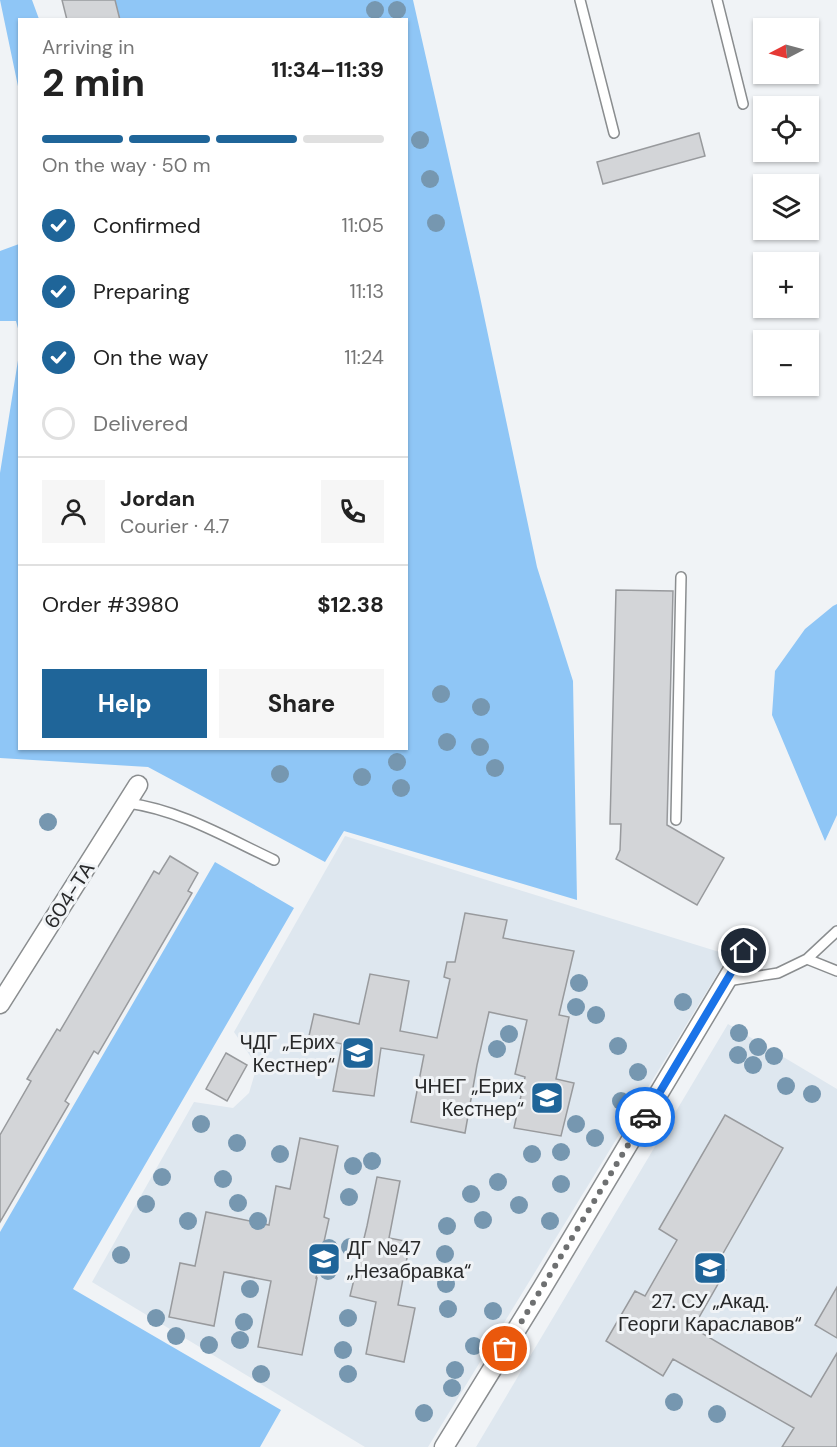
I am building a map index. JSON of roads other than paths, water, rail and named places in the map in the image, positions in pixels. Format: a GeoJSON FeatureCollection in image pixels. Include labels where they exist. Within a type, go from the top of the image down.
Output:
{"type":"FeatureCollection","features":[{"type":"Feature","properties":{"kind":"street","name":"604-ТА"},"geometry":{"type":"LineString","coordinates":[[0,1005],[138,785]]}},
{"type":"Feature","properties":{"kind":"street"},"geometry":{"type":"LineString","coordinates":[[444,1447],[542,1290],[744,951]]}},
{"type":"Feature","properties":{"kind":"lane"},"geometry":{"type":"LineString","coordinates":[[580,0],[614,133]]}},
{"type":"Feature","properties":{"kind":"lane"},"geometry":{"type":"LineString","coordinates":[[717,0],[743,104]]}},
{"type":"Feature","properties":{"kind":"lane"},"geometry":{"type":"LineString","coordinates":[[676,820],[681,577]]}},
{"type":"Feature","properties":{"kind":"lane"},"geometry":{"type":"LineString","coordinates":[[128,803],[147,805],[181,816],[274,860]]}},
{"type":"Feature","properties":{"kind":"lane"},"geometry":{"type":"LineString","coordinates":[[726,981],[778,973],[807,959],[837,931]]}},
{"type":"Feature","properties":{"kind":"lane"},"geometry":{"type":"LineString","coordinates":[[807,959],[837,971]]}},
{"type":"Feature","properties":{"kind":"place","name":"ЧДГ „Ерих Кестнер“"},"geometry":{"type":"Point","coordinates":[358,1053]}},
{"type":"Feature","properties":{"kind":"place","name":"ЧНЕГ „Ерих Кестнер“"},"geometry":{"type":"Point","coordinates":[547,1098]}},
{"type":"Feature","properties":{"kind":"place","name":"ДГ №47 „Незабравка“"},"geometry":{"type":"Point","coordinates":[324,1259]}},
{"type":"Feature","properties":{"kind":"place","name":"27. СУ „Акад. Георги Караславов“"},"geometry":{"type":"Point","coordinates":[710,1268]}}]}
